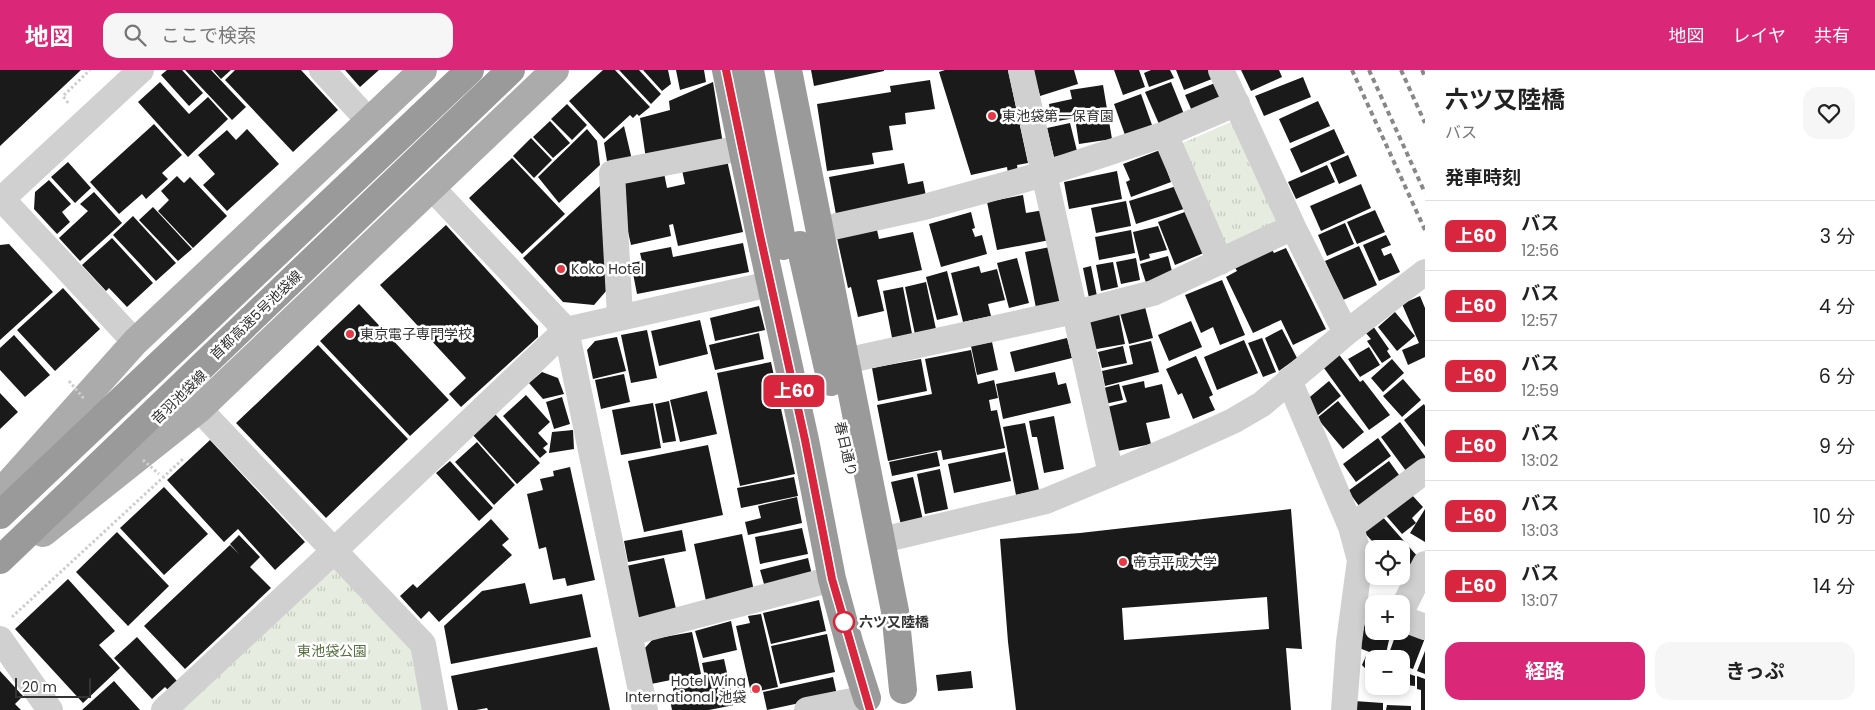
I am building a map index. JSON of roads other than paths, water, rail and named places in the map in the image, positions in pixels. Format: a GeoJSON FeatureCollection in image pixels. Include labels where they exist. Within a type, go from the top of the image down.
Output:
{"type":"FeatureCollection","features":[{"type":"Feature","properties":{"kind":"highway"},"geometry":{"type":"LineString","coordinates":[[0,516],[470,70]]}},
{"type":"Feature","properties":{"kind":"highway","name":"首都高速5号池袋線"},"geometry":{"type":"LineString","coordinates":[[0,560],[511,70]]}},
{"type":"Feature","properties":{"kind":"highway"},"geometry":{"type":"LineString","coordinates":[[726,70],[770,284],[805,440],[832,579],[869,704]]}},
{"type":"Feature","properties":{"kind":"highway","name":"春日通り"},"geometry":{"type":"LineString","coordinates":[[750,70],[800,240],[851,597],[869,704]]}},
{"type":"Feature","properties":{"kind":"highway","name":"春日通り"},"geometry":{"type":"LineString","coordinates":[[763,70],[883,615],[904,700]]}},
{"type":"Feature","properties":{"kind":"highway"},"geometry":{"type":"LineString","coordinates":[[788,70],[800,240],[845,361],[895,611],[904,700]]}},
{"type":"Feature","properties":{"kind":"highway"},"geometry":{"type":"LineString","coordinates":[[0,502],[56,463]]}},
{"type":"Feature","properties":{"kind":"main road"},"geometry":{"type":"LineString","coordinates":[[0,493],[135,342],[423,70]]}},
{"type":"Feature","properties":{"kind":"main road"},"geometry":{"type":"LineString","coordinates":[[0,566],[199,409],[555,70]]}},
{"type":"Feature","properties":{"kind":"main road"},"geometry":{"type":"LineString","coordinates":[[0,502],[371,156]]}},
{"type":"Feature","properties":{"kind":"main road","name":"音羽池袋線"},"geometry":{"type":"LineString","coordinates":[[0,566],[400,187]]}},
{"type":"Feature","properties":{"kind":"street"},"geometry":{"type":"LineString","coordinates":[[135,342],[1,199],[141,70]]}},
{"type":"Feature","properties":{"kind":"street"},"geometry":{"type":"LineString","coordinates":[[322,70],[369,121]]}},
{"type":"Feature","properties":{"kind":"street"},"geometry":{"type":"LineString","coordinates":[[1021,70],[1111,474]]}},
{"type":"Feature","properties":{"kind":"street"},"geometry":{"type":"LineString","coordinates":[[1221,70],[1346,333]]}},
{"type":"Feature","properties":{"kind":"street"},"geometry":{"type":"LineString","coordinates":[[800,240],[1044,174],[1165,134],[1237,103]]}},
{"type":"Feature","properties":{"kind":"street"},"geometry":{"type":"LineString","coordinates":[[1165,134],[1220,262]]}},
{"type":"Feature","properties":{"kind":"street"},"geometry":{"type":"LineString","coordinates":[[620,316],[612,173],[741,148]]}},
{"type":"Feature","properties":{"kind":"street"},"geometry":{"type":"LineString","coordinates":[[431,187],[566,330],[645,710]]}},
{"type":"Feature","properties":{"kind":"street"},"geometry":{"type":"LineString","coordinates":[[845,361],[1083,310],[1153,293],[1294,227]]}},
{"type":"Feature","properties":{"kind":"street"},"geometry":{"type":"LineString","coordinates":[[882,540],[1046,500],[1173,448],[1233,421],[1262,404],[1346,333],[1424,272]]}},
{"type":"Feature","properties":{"kind":"street"},"geometry":{"type":"LineString","coordinates":[[164,710],[566,330],[620,316],[770,284]]}},
{"type":"Feature","properties":{"kind":"street"},"geometry":{"type":"LineString","coordinates":[[1289,380],[1351,527],[1360,560],[1364,605],[1349,642],[1344,710]]}},
{"type":"Feature","properties":{"kind":"street"},"geometry":{"type":"LineString","coordinates":[[199,409],[423,644],[435,710]]}},
{"type":"Feature","properties":{"kind":"street"},"geometry":{"type":"LineString","coordinates":[[1351,527],[1425,471]]}},
{"type":"Feature","properties":{"kind":"street"},"geometry":{"type":"LineString","coordinates":[[1410,595],[1425,564]]}},
{"type":"Feature","properties":{"kind":"street"},"geometry":{"type":"LineString","coordinates":[[630,633],[832,579]]}},
{"type":"Feature","properties":{"kind":"street"},"geometry":{"type":"LineString","coordinates":[[1410,621],[1425,627]]}},
{"type":"Feature","properties":{"kind":"street"},"geometry":{"type":"LineString","coordinates":[[6,628],[50,710]]}},
{"type":"Feature","properties":{"kind":"street"},"geometry":{"type":"LineString","coordinates":[[807,710],[869,704]]}},
{"type":"Feature","properties":{"kind":"railway"},"geometry":{"type":"LineString","coordinates":[[1352,70],[1425,230]]}},
{"type":"Feature","properties":{"kind":"railway"},"geometry":{"type":"LineString","coordinates":[[1369,70],[1425,193]]}},
{"type":"Feature","properties":{"kind":"railway"},"geometry":{"type":"LineString","coordinates":[[1401,70],[1425,123]]}},
{"type":"Feature","properties":{"kind":"railway"},"geometry":{"type":"LineString","coordinates":[[1422,70],[1425,77]]}},
{"type":"Feature","properties":{"kind":"place","name":"東池袋第一保育園"},"geometry":{"type":"Point","coordinates":[992,116]}},
{"type":"Feature","properties":{"kind":"place","name":"Koko Hotel"},"geometry":{"type":"Point","coordinates":[561,269]}},
{"type":"Feature","properties":{"kind":"place","name":"東京電子専門学校"},"geometry":{"type":"Point","coordinates":[350,334]}},
{"type":"Feature","properties":{"kind":"place","name":"帝京平成大学"},"geometry":{"type":"Point","coordinates":[1123,562]}},
{"type":"Feature","properties":{"kind":"place","name":"六ツ又陸橋"},"geometry":{"type":"Point","coordinates":[844,622]}},
{"type":"Feature","properties":{"kind":"place","name":"Hotel Wing International 池袋"},"geometry":{"type":"Point","coordinates":[756,689]}},
{"type":"Feature","properties":{"kind":"park label","name":"東池袋公園"},"geometry":{"type":"Point","coordinates":[332,651]}}]}
